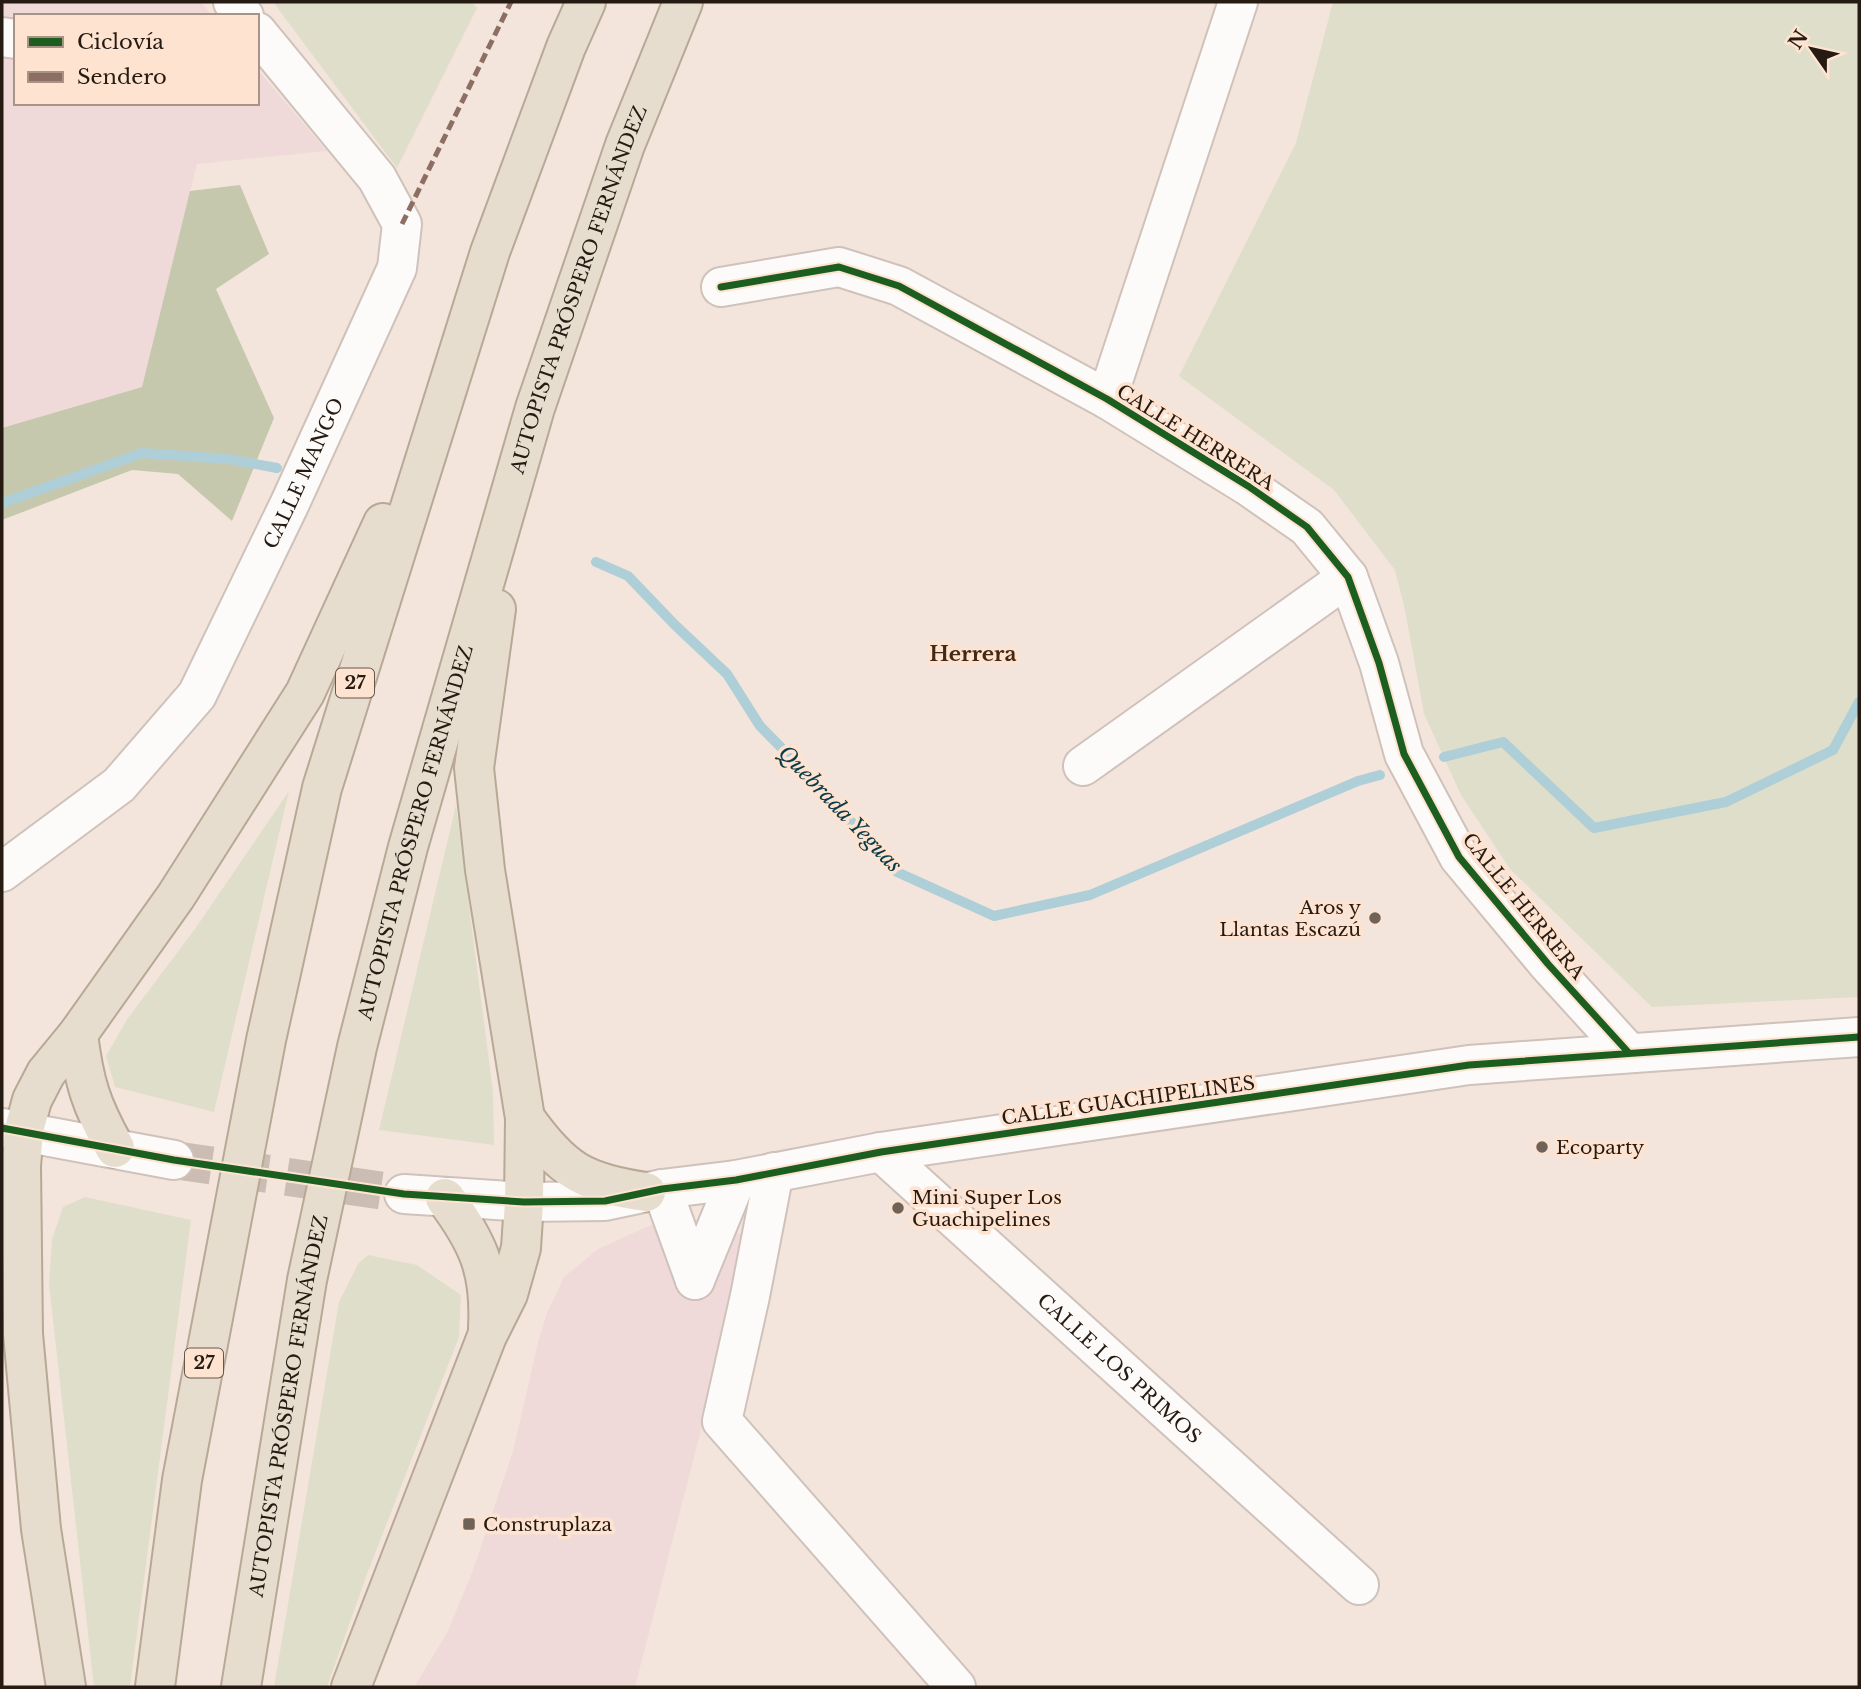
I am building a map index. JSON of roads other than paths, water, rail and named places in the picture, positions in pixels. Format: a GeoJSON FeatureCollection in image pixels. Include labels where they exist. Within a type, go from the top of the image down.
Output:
{"type":"FeatureCollection","features":[{"type":"Feature","properties":{"kind":"highway","name":"27"},"geometry":{"type":"LineString","coordinates":[[155,1687],[182,1480],[266,1040],[322,788],[499,226],[566,47],[586,2]]}},
{"type":"Feature","properties":{"kind":"highway","name":"AUTOPISTA PRÓSPERO FERNÁNDEZ"},"geometry":{"type":"LineString","coordinates":[[241,1687],[307,1280],[357,1047],[422,797],[535,408],[625,145],[682,2]]}},
{"type":"Feature","properties":{"kind":"highway"},"geometry":{"type":"LineString","coordinates":[[66,1687],[41,1529],[32,1440],[23,1334],[20,1202],[13,1129],[46,1073],[78,1034],[176,896],[305,693],[370,553],[466,331]]}},
{"type":"Feature","properties":{"kind":"highway"},"geometry":{"type":"LineString","coordinates":[[351,1687],[487,1336],[508,1294],[521,1248],[525,1118],[485,870],[474,768],[495,612],[535,408]]}},
{"type":"Feature","properties":{"kind":"highway"},"geometry":{"type":"LineString","coordinates":[[78,1034],[83,1074],[95,1113],[114,1148]]}},
{"type":"Feature","properties":{"kind":"highway"},"geometry":{"type":"LineString","coordinates":[[525,1118],[546,1149],[575,1172],[609,1187],[654,1191]]}},
{"type":"Feature","properties":{"kind":"highway"},"geometry":{"type":"LineString","coordinates":[[2,1192],[22,1237]]}},
{"type":"Feature","properties":{"kind":"highway"},"geometry":{"type":"LineString","coordinates":[[445,1198],[468,1228],[483,1262],[489,1298],[487,1336]]}},
{"type":"Feature","properties":{"kind":"street"},"geometry":{"type":"LineString","coordinates":[[1107,399],[1238,2]]}},
{"type":"Feature","properties":{"kind":"street","name":"CALLE MANGO"},"geometry":{"type":"LineString","coordinates":[[2,872],[119,785],[197,695],[290,503],[397,268],[402,224],[377,178],[265,50]]}},
{"type":"Feature","properties":{"kind":"street","name":"CALLE HERRERA"},"geometry":{"type":"LineString","coordinates":[[721,287],[839,267],[899,286],[1107,399],[1248,486],[1307,527],[1348,577],[1379,663],[1404,754],[1459,857],[1548,964],[1628,1052]]}},
{"type":"Feature","properties":{"kind":"street"},"geometry":{"type":"LineString","coordinates":[[1083,766],[1348,577]]}},
{"type":"Feature","properties":{"kind":"street","name":"CALLE GUACHIPELINES"},"geometry":{"type":"LineString","coordinates":[[404,1194],[524,1202],[605,1201],[654,1191],[736,1180],[881,1152],[1469,1065],[1859,1037]]}},
{"type":"Feature","properties":{"kind":"street"},"geometry":{"type":"LineString","coordinates":[[13,1129],[174,1160]]}},
{"type":"Feature","properties":{"kind":"street","name":"CALLE LOS PRIMOS"},"geometry":{"type":"LineString","coordinates":[[881,1152],[1359,1585]]}},
{"type":"Feature","properties":{"kind":"street"},"geometry":{"type":"LineString","coordinates":[[774,1172],[722,1420],[956,1687]]}},
{"type":"Feature","properties":{"kind":"street"},"geometry":{"type":"LineString","coordinates":[[654,1191],[695,1280],[736,1180]]}},
{"type":"Feature","properties":{"kind":"waterway","name":"Quebrada Yeguas"},"geometry":{"type":"LineString","coordinates":[[2,503],[142,453],[228,459],[277,468]]}},
{"type":"Feature","properties":{"kind":"waterway","name":"Quebrada Yeguas"},"geometry":{"type":"LineString","coordinates":[[596,562],[628,576],[727,674],[760,726],[897,872],[994,916],[1090,895],[1358,781],[1380,775]]}},
{"type":"Feature","properties":{"kind":"waterway","name":"Quebrada Yeguas"},"geometry":{"type":"LineString","coordinates":[[1444,757],[1503,742],[1594,828],[1726,802],[1833,750],[1859,702]]}},
{"type":"Feature","properties":{"kind":"tunnel"},"geometry":{"type":"LineString","coordinates":[[174,1160],[404,1194]]}},
{"type":"Feature","properties":{"kind":"place","name":"Aros y Llantas Escazú"},"geometry":{"type":"Point","coordinates":[1375,918]}},
{"type":"Feature","properties":{"kind":"place","name":"Ecoparty"},"geometry":{"type":"Point","coordinates":[1542,1147]}},
{"type":"Feature","properties":{"kind":"place","name":"Mini Super Los Guachipelines"},"geometry":{"type":"Point","coordinates":[898,1208]}},
{"type":"Feature","properties":{"kind":"place","name":"Construplaza"},"geometry":{"type":"Point","coordinates":[469,1524]}},
{"type":"Feature","properties":{"kind":"district","name":"Herrera"},"geometry":{"type":"Point","coordinates":[973,654]}}]}
